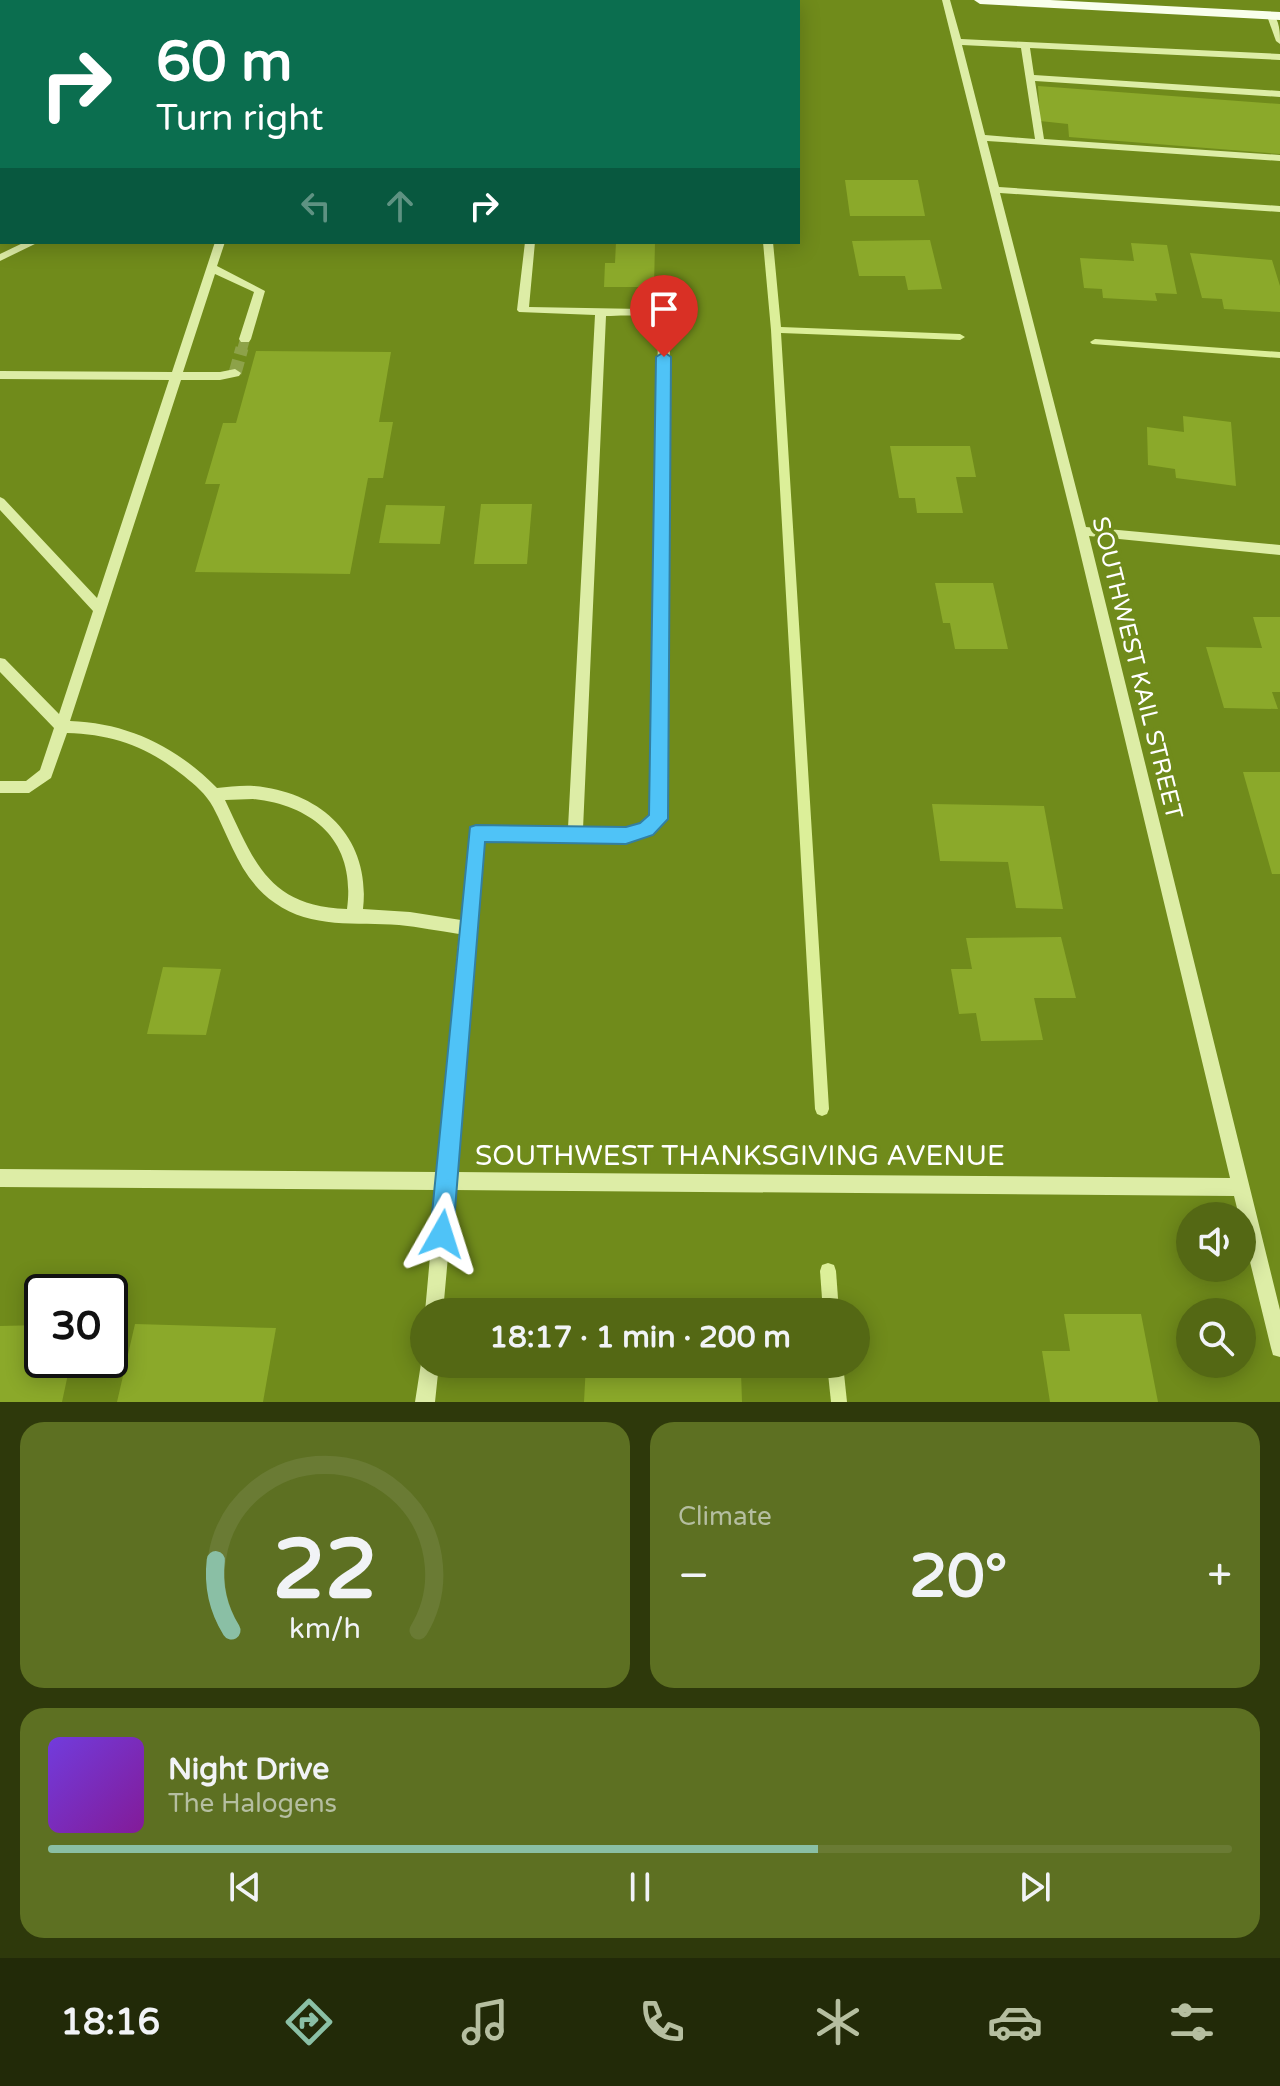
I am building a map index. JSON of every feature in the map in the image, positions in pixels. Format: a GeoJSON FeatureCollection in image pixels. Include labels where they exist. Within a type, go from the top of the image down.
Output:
{"type":"FeatureCollection","features":[{"type":"Feature","properties":{"kind":"main road"},"geometry":{"type":"LineString","coordinates":[[980,0],[1276,16]]}},
{"type":"Feature","properties":{"kind":"main road"},"geometry":{"type":"LineString","coordinates":[[1188,11],[1234,0]]}},
{"type":"Feature","properties":{"kind":"street","name":"SOUTHWEST KAIL STREET"},"geometry":{"type":"LineString","coordinates":[[946,0],[1081,531],[1280,1348]]}},
{"type":"Feature","properties":{"kind":"street"},"geometry":{"type":"LineString","coordinates":[[1276,16],[1280,41]]}},
{"type":"Feature","properties":{"kind":"street"},"geometry":{"type":"LineString","coordinates":[[957,42],[1280,57]]}},
{"type":"Feature","properties":{"kind":"street"},"geometry":{"type":"LineString","coordinates":[[1025,46],[1040,142]]}},
{"type":"Feature","properties":{"kind":"street"},"geometry":{"type":"LineString","coordinates":[[1030,78],[1280,94]]}},
{"type":"Feature","properties":{"kind":"street"},"geometry":{"type":"LineString","coordinates":[[983,138],[1280,158]]}},
{"type":"Feature","properties":{"kind":"street"},"geometry":{"type":"LineString","coordinates":[[996,190],[1280,209]]}},
{"type":"Feature","properties":{"kind":"street"},"geometry":{"type":"LineString","coordinates":[[0,258],[30,244]]}},
{"type":"Feature","properties":{"kind":"street"},"geometry":{"type":"LineString","coordinates":[[0,787],[29,787],[46,774],[219,244]]}},
{"type":"Feature","properties":{"kind":"street"},"geometry":{"type":"LineString","coordinates":[[435,1298],[476,833],[626,836],[647,829],[659,819],[664,326],[656,317],[642,313],[523,310],[530,244]]}},
{"type":"Feature","properties":{"kind":"street"},"geometry":{"type":"LineString","coordinates":[[212,268],[260,291],[245,339]]}},
{"type":"Feature","properties":{"kind":"street"},"geometry":{"type":"LineString","coordinates":[[575,835],[601,311]]}},
{"type":"Feature","properties":{"kind":"street"},"geometry":{"type":"LineString","coordinates":[[0,375],[177,377],[235,373]]}},
{"type":"Feature","properties":{"kind":"street"},"geometry":{"type":"LineString","coordinates":[[0,502],[100,610]]}},
{"type":"Feature","properties":{"kind":"street"},"geometry":{"type":"LineString","coordinates":[[1081,531],[1280,550]]}},
{"type":"Feature","properties":{"kind":"street"},"geometry":{"type":"LineString","coordinates":[[0,663],[62,727],[97,727],[144,740],[171,755],[214,795],[236,845],[258,876],[280,899],[302,910],[354,917],[399,917],[468,928]]}},
{"type":"Feature","properties":{"kind":"street"},"geometry":{"type":"LineString","coordinates":[[214,795],[255,792],[292,800],[324,818],[346,845],[357,879],[354,917]]}},
{"type":"Feature","properties":{"kind":"street","name":"SOUTHWEST THANKSGIVING AVENUE"},"geometry":{"type":"LineString","coordinates":[[0,1178],[1239,1187]]}},
{"type":"Feature","properties":{"kind":"street"},"geometry":{"type":"LineString","coordinates":[[425,1402],[428,1378]]}},
{"type":"Feature","properties":{"kind":"building"},"geometry":{"type":"Polygon","coordinates":[[[1038,86],[1280,104],[1280,154],[1069,137],[1068,124],[1040,121],[1038,86]]]}},
{"type":"Feature","properties":{"kind":"building"},"geometry":{"type":"Polygon","coordinates":[[[845,180],[918,180],[925,216],[850,216],[845,180]]]}},
{"type":"Feature","properties":{"kind":"building"},"geometry":{"type":"Polygon","coordinates":[[[930,240],[942,289],[908,290],[905,276],[859,276],[852,241],[930,240]]]}},
{"type":"Feature","properties":{"kind":"building"},"geometry":{"type":"Polygon","coordinates":[[[1131,243],[1167,245],[1177,294],[1155,293],[1157,301],[1103,298],[1102,289],[1084,288],[1080,258],[1134,261],[1131,243]]]}},
{"type":"Feature","properties":{"kind":"building"},"geometry":{"type":"Polygon","coordinates":[[[616,244],[655,244],[654,287],[604,287],[605,263],[615,263],[616,244]]]}},
{"type":"Feature","properties":{"kind":"building"},"geometry":{"type":"Polygon","coordinates":[[[1190,253],[1272,260],[1280,286],[1280,312],[1224,309],[1222,299],[1202,298],[1190,253]]]}},
{"type":"Feature","properties":{"kind":"building"},"geometry":{"type":"Polygon","coordinates":[[[256,351],[391,352],[379,422],[393,422],[383,478],[368,478],[350,574],[195,572],[220,484],[205,484],[223,423],[236,423],[256,351]]]}},
{"type":"Feature","properties":{"kind":"building"},"geometry":{"type":"Polygon","coordinates":[[[1183,416],[1231,422],[1236,486],[1176,478],[1175,469],[1148,465],[1147,427],[1184,432],[1183,416]]]}},
{"type":"Feature","properties":{"kind":"building"},"geometry":{"type":"Polygon","coordinates":[[[890,446],[970,446],[976,477],[956,477],[963,513],[917,513],[915,498],[899,498],[890,446]]]}},
{"type":"Feature","properties":{"kind":"building"},"geometry":{"type":"Polygon","coordinates":[[[481,504],[532,504],[527,564],[474,564],[481,504]]]}},
{"type":"Feature","properties":{"kind":"building"},"geometry":{"type":"Polygon","coordinates":[[[386,505],[445,506],[440,544],[379,543],[386,505]]]}},
{"type":"Feature","properties":{"kind":"building"},"geometry":{"type":"Polygon","coordinates":[[[935,583],[993,583],[1008,649],[955,649],[950,623],[943,623],[935,583]]]}},
{"type":"Feature","properties":{"kind":"building"},"geometry":{"type":"Polygon","coordinates":[[[1253,617],[1280,617],[1280,692],[1272,692],[1278,709],[1224,708],[1206,647],[1262,648],[1253,617]]]}},
{"type":"Feature","properties":{"kind":"building"},"geometry":{"type":"Polygon","coordinates":[[[1243,772],[1280,772],[1280,874],[1272,874],[1243,772]]]}},
{"type":"Feature","properties":{"kind":"building"},"geometry":{"type":"Polygon","coordinates":[[[932,804],[1044,806],[1063,909],[1016,908],[1008,862],[940,861],[932,804]]]}},
{"type":"Feature","properties":{"kind":"building"},"geometry":{"type":"Polygon","coordinates":[[[1061,937],[1076,998],[1034,998],[1043,1040],[981,1041],[976,1013],[959,1014],[951,969],[972,969],[966,938],[1061,937]]]}},
{"type":"Feature","properties":{"kind":"building"},"geometry":{"type":"Polygon","coordinates":[[[163,967],[221,969],[206,1035],[147,1034],[163,967]]]}},
{"type":"Feature","properties":{"kind":"building"},"geometry":{"type":"Polygon","coordinates":[[[1064,1314],[1141,1314],[1158,1402],[1050,1402],[1042,1351],[1070,1351],[1064,1314]]]}},
{"type":"Feature","properties":{"kind":"building"},"geometry":{"type":"Polygon","coordinates":[[[135,1324],[276,1328],[263,1402],[117,1402],[123,1378],[128,1378],[128,1354],[135,1324]]]}},
{"type":"Feature","properties":{"kind":"building"},"geometry":{"type":"Polygon","coordinates":[[[24,1325],[24,1378],[67,1378],[62,1402],[0,1402],[0,1326],[24,1325]]]}},
{"type":"Feature","properties":{"kind":"building"},"geometry":{"type":"Polygon","coordinates":[[[585,1378],[741,1378],[742,1402],[584,1402],[585,1378]]]}},
{"type":"Feature","properties":{"kind":"waterway"},"geometry":{"type":"LineString","coordinates":[[768,244],[776,330]]}},
{"type":"Feature","properties":{"kind":"waterway"},"geometry":{"type":"LineString","coordinates":[[776,330],[960,337]]}},
{"type":"Feature","properties":{"kind":"waterway"},"geometry":{"type":"LineString","coordinates":[[776,330],[822,1109]]}},
{"type":"Feature","properties":{"kind":"waterway"},"geometry":{"type":"LineString","coordinates":[[1095,342],[1280,355]]}},
{"type":"Feature","properties":{"kind":"waterway"},"geometry":{"type":"LineString","coordinates":[[828,1271],[830,1298]]}},
{"type":"Feature","properties":{"kind":"waterway"},"geometry":{"type":"LineString","coordinates":[[836,1378],[839,1402]]}},
{"type":"Feature","properties":{"kind":"tunnel"},"geometry":{"type":"LineString","coordinates":[[242,350],[245,339]]}},
{"type":"Feature","properties":{"kind":"tunnel"},"geometry":{"type":"LineString","coordinates":[[235,373],[242,348]]}},
{"type":"Feature","properties":{"kind":"route"},"geometry":{"type":"LineString","coordinates":[[442,1234],[476,833],[626,836],[647,829],[659,819],[664,357]]}}]}
